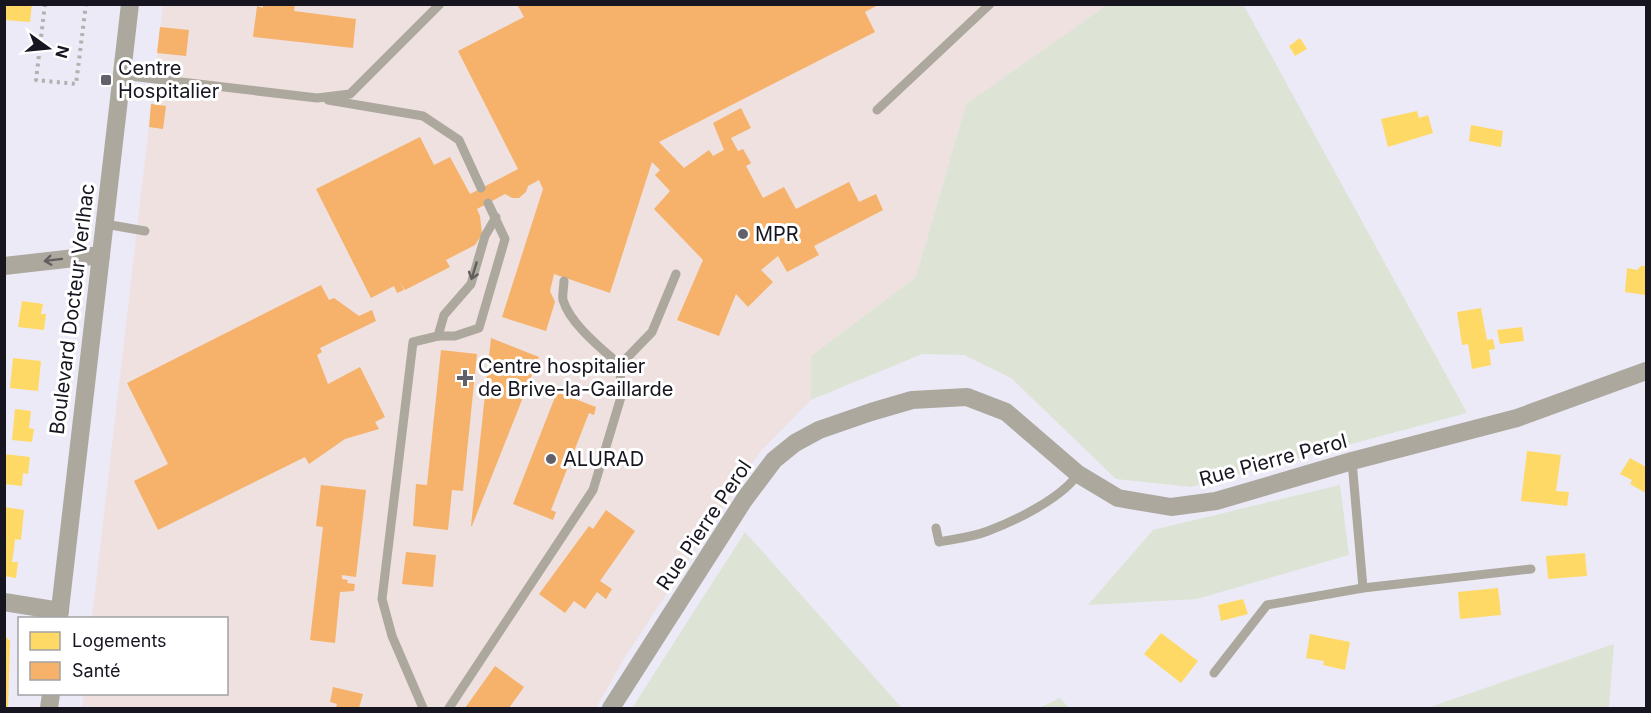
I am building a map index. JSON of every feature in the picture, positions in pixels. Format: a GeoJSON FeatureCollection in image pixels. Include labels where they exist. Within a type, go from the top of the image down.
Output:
{"type":"FeatureCollection","features":[{"type":"Feature","properties":{"kind":"street","name":"Boulevard Docteur Verlhac"},"geometry":{"type":"LineString","coordinates":[[60,615],[129,4]]}},
{"type":"Feature","properties":{"kind":"street"},"geometry":{"type":"LineString","coordinates":[[4,266],[101,255]]}},
{"type":"Feature","properties":{"kind":"street","name":"Rue Pierre Perol"},"geometry":{"type":"LineString","coordinates":[[611,708],[744,500],[774,460],[795,443],[819,430],[912,400],[967,397],[1006,412],[1078,474],[1118,498],[1172,507],[1216,501],[1352,461],[1517,418],[1647,371]]}},
{"type":"Feature","properties":{"kind":"street"},"geometry":{"type":"LineString","coordinates":[[4,603],[60,615]]}},
{"type":"Feature","properties":{"kind":"lane"},"geometry":{"type":"LineString","coordinates":[[316,98],[350,94],[441,4]]}},
{"type":"Feature","properties":{"kind":"lane"},"geometry":{"type":"LineString","coordinates":[[877,110],[990,4]]}},
{"type":"Feature","properties":{"kind":"lane"},"geometry":{"type":"LineString","coordinates":[[122,75],[316,98],[423,116],[459,141],[481,188]]}},
{"type":"Feature","properties":{"kind":"lane"},"geometry":{"type":"LineString","coordinates":[[423,708],[392,636],[382,598],[413,342],[438,336],[455,336],[479,328],[505,239],[488,203]]}},
{"type":"Feature","properties":{"kind":"lane"},"geometry":{"type":"LineString","coordinates":[[438,336],[444,315],[471,284],[485,236],[496,217]]}},
{"type":"Feature","properties":{"kind":"lane"},"geometry":{"type":"LineString","coordinates":[[105,224],[146,231]]}},
{"type":"Feature","properties":{"kind":"lane"},"geometry":{"type":"LineString","coordinates":[[449,708],[593,490],[621,397],[620,365],[652,332],[676,274]]}},
{"type":"Feature","properties":{"kind":"lane"},"geometry":{"type":"LineString","coordinates":[[564,281],[563,299],[573,316],[590,338],[620,365]]}},
{"type":"Feature","properties":{"kind":"lane"},"geometry":{"type":"LineString","coordinates":[[1352,461],[1363,588]]}},
{"type":"Feature","properties":{"kind":"lane"},"geometry":{"type":"LineString","coordinates":[[936,528],[939,542],[987,531],[1033,509],[1072,483],[1078,474]]}},
{"type":"Feature","properties":{"kind":"lane"},"geometry":{"type":"LineString","coordinates":[[1215,673],[1267,605],[1363,588],[1530,569]]}},
{"type":"Feature","properties":{"kind":"path"},"geometry":{"type":"LineString","coordinates":[[45,4],[36,80],[76,84],[86,4]]}},
{"type":"Feature","properties":{"kind":"shaded area"},"geometry":{"type":"Polygon","coordinates":[[[1243,4],[1467,413],[1191,487],[1116,479],[1011,378],[964,355],[922,354],[811,400],[811,356],[916,277],[966,104],[1107,5],[1243,4]]]}},
{"type":"Feature","properties":{"kind":"shaded area","name":"Centre hospitalier de Brive-la-Gaillarde"},"geometry":{"type":"Polygon","coordinates":[[[163,5],[1107,5],[966,104],[916,277],[811,356],[811,400],[759,453],[625,657],[596,708],[82,708],[84,695],[228,695],[228,617],[92,617],[163,5]]]}},
{"type":"Feature","properties":{"kind":"shaded area"},"geometry":{"type":"Polygon","coordinates":[[[1340,485],[1349,555],[1197,599],[1088,605],[1153,530],[1340,485]]]}},
{"type":"Feature","properties":{"kind":"shaded area"},"geometry":{"type":"Polygon","coordinates":[[[745,532],[902,708],[632,708],[745,532]]]}},
{"type":"Feature","properties":{"kind":"shaded area"},"geometry":{"type":"Polygon","coordinates":[[[1614,644],[1609,708],[1427,708],[1614,644]]]}},
{"type":"Feature","properties":{"kind":"shaded area"},"geometry":{"type":"Polygon","coordinates":[[[1060,698],[1069,708],[1039,708],[1060,698]]]}},
{"type":"Feature","properties":{"kind":"building: Logements"},"geometry":{"type":"Polygon","coordinates":[[[4,4],[32,4],[30,22],[4,20],[4,4]]]}},
{"type":"Feature","properties":{"kind":"building: Logements"},"geometry":{"type":"Polygon","coordinates":[[[1300,38],[1307,49],[1295,56],[1289,46],[1300,38]]]}},
{"type":"Feature","properties":{"kind":"building: Logements"},"geometry":{"type":"Polygon","coordinates":[[[1417,111],[1419,118],[1428,115],[1433,133],[1388,147],[1381,119],[1417,111]]]}},
{"type":"Feature","properties":{"kind":"building: Logements"},"geometry":{"type":"Polygon","coordinates":[[[1471,125],[1503,131],[1501,147],[1469,141],[1471,125]]]}},
{"type":"Feature","properties":{"kind":"building: Logements"},"geometry":{"type":"Polygon","coordinates":[[[1641,266],[1646,266],[1646,295],[1625,292],[1627,268],[1637,270],[1641,266]]]}},
{"type":"Feature","properties":{"kind":"building: Logements"},"geometry":{"type":"Polygon","coordinates":[[[22,301],[43,304],[41,314],[46,314],[44,330],[18,327],[22,301]]]}},
{"type":"Feature","properties":{"kind":"building: Logements"},"geometry":{"type":"Polygon","coordinates":[[[1481,308],[1487,340],[1493,339],[1495,349],[1489,350],[1491,365],[1472,369],[1468,344],[1462,345],[1457,312],[1481,308]]]}},
{"type":"Feature","properties":{"kind":"building: Logements"},"geometry":{"type":"Polygon","coordinates":[[[1522,327],[1524,341],[1500,344],[1497,330],[1522,327]]]}},
{"type":"Feature","properties":{"kind":"building: Logements"},"geometry":{"type":"Polygon","coordinates":[[[13,358],[41,361],[38,391],[10,388],[13,358]]]}},
{"type":"Feature","properties":{"kind":"building: Logements"},"geometry":{"type":"Polygon","coordinates":[[[15,409],[31,411],[29,428],[34,429],[32,442],[12,440],[15,409]]]}},
{"type":"Feature","properties":{"kind":"building: Logements"},"geometry":{"type":"Polygon","coordinates":[[[1527,451],[1561,455],[1556,491],[1569,492],[1567,506],[1521,501],[1527,451]]]}},
{"type":"Feature","properties":{"kind":"building: Logements"},"geometry":{"type":"Polygon","coordinates":[[[4,454],[30,457],[28,474],[23,473],[22,486],[4,484],[4,454]]]}},
{"type":"Feature","properties":{"kind":"building: Logements"},"geometry":{"type":"Polygon","coordinates":[[[1630,458],[1646,467],[1646,493],[1630,484],[1632,480],[1620,474],[1630,458]]]}},
{"type":"Feature","properties":{"kind":"building: Logements"},"geometry":{"type":"Polygon","coordinates":[[[4,507],[24,510],[21,540],[15,539],[12,562],[18,562],[16,578],[4,576],[4,507]]]}},
{"type":"Feature","properties":{"kind":"building: Logements"},"geometry":{"type":"Polygon","coordinates":[[[1585,553],[1587,576],[1548,579],[1546,556],[1585,553]]]}},
{"type":"Feature","properties":{"kind":"building: Logements"},"geometry":{"type":"Polygon","coordinates":[[[1498,588],[1501,615],[1460,619],[1458,592],[1498,588]]]}},
{"type":"Feature","properties":{"kind":"building: Logements"},"geometry":{"type":"Polygon","coordinates":[[[1243,599],[1248,614],[1221,621],[1218,605],[1243,599]]]}},
{"type":"Feature","properties":{"kind":"building: Logements"},"geometry":{"type":"Polygon","coordinates":[[[1161,633],[1198,661],[1181,683],[1144,654],[1161,633]]]}},
{"type":"Feature","properties":{"kind":"building: Logements"},"geometry":{"type":"Polygon","coordinates":[[[1310,634],[1350,642],[1345,670],[1323,665],[1324,661],[1306,658],[1310,634]]]}},
{"type":"Feature","properties":{"kind":"building: Logements"},"geometry":{"type":"Polygon","coordinates":[[[4,635],[10,641],[8,708],[4,708],[4,635]]]}},
{"type":"Feature","properties":{"kind":"building: Santé"},"geometry":{"type":"Polygon","coordinates":[[[263,4],[295,4],[294,11],[356,19],[353,48],[253,37],[257,6],[263,8],[263,4]]]}},
{"type":"Feature","properties":{"kind":"building: Santé"},"geometry":{"type":"Polygon","coordinates":[[[517,4],[880,4],[865,12],[875,32],[659,142],[684,168],[709,150],[713,156],[724,150],[713,123],[741,108],[751,128],[731,138],[738,151],[743,149],[751,163],[746,166],[763,198],[784,187],[796,209],[849,182],[859,202],[876,194],[883,210],[814,246],[819,255],[787,272],[778,256],[761,270],[773,282],[748,307],[736,294],[719,336],[677,320],[703,260],[654,209],[670,191],[655,175],[660,170],[652,162],[610,293],[554,274],[550,291],[555,302],[546,331],[502,317],[543,189],[539,180],[528,186],[526,192],[519,198],[512,198],[505,194],[477,209],[482,234],[475,245],[446,260],[450,267],[405,290],[400,283],[404,290],[397,293],[394,286],[371,298],[316,189],[420,137],[434,165],[450,157],[470,194],[518,169],[458,51],[524,17],[517,4]]]}},
{"type":"Feature","properties":{"kind":"building: Santé"},"geometry":{"type":"Polygon","coordinates":[[[160,27],[189,30],[186,56],[157,53],[160,27]]]}},
{"type":"Feature","properties":{"kind":"building: Santé"},"geometry":{"type":"Polygon","coordinates":[[[151,104],[166,106],[163,129],[149,127],[151,104]]]}},
{"type":"Feature","properties":{"kind":"building: Santé"},"geometry":{"type":"Polygon","coordinates":[[[321,285],[329,300],[334,298],[359,316],[372,310],[376,321],[320,348],[322,352],[317,355],[328,384],[360,367],[385,417],[375,422],[379,429],[345,439],[309,464],[305,457],[158,530],[134,481],[168,464],[127,383],[321,285]]]}},
{"type":"Feature","properties":{"kind":"building: Santé"},"geometry":{"type":"Polygon","coordinates":[[[491,338],[539,357],[471,526],[491,338]]]}},
{"type":"Feature","properties":{"kind":"building: Santé"},"geometry":{"type":"Polygon","coordinates":[[[441,350],[477,354],[463,491],[452,490],[448,530],[413,526],[416,484],[427,485],[441,350]]]}},
{"type":"Feature","properties":{"kind":"building: Santé","name":"ALURAD"},"geometry":{"type":"Polygon","coordinates":[[[557,392],[596,407],[594,415],[589,413],[551,510],[556,512],[553,520],[513,504],[557,392]]]}},
{"type":"Feature","properties":{"kind":"building: Santé"},"geometry":{"type":"Polygon","coordinates":[[[321,485],[366,490],[356,577],[342,575],[342,579],[348,580],[347,583],[355,584],[354,591],[340,592],[335,643],[310,640],[323,527],[316,526],[321,485]]]}},
{"type":"Feature","properties":{"kind":"building: Santé"},"geometry":{"type":"Polygon","coordinates":[[[606,510],[635,531],[600,581],[612,589],[606,599],[597,592],[585,609],[574,601],[565,613],[539,594],[589,526],[593,529],[606,510]]]}},
{"type":"Feature","properties":{"kind":"building: Santé"},"geometry":{"type":"Polygon","coordinates":[[[406,552],[436,555],[433,587],[402,584],[406,552]]]}},
{"type":"Feature","properties":{"kind":"building: Santé"},"geometry":{"type":"Polygon","coordinates":[[[495,666],[524,687],[509,708],[465,708],[495,666]]]}},
{"type":"Feature","properties":{"kind":"building: Santé"},"geometry":{"type":"Polygon","coordinates":[[[333,687],[363,694],[359,708],[336,708],[337,704],[330,702],[333,687]]]}},
{"type":"Feature","properties":{"kind":"place","name":"Centre Hospitalier"},"geometry":{"type":"Point","coordinates":[106,80]}},
{"type":"Feature","properties":{"kind":"place","name":"MPR"},"geometry":{"type":"Point","coordinates":[743,234]}},
{"type":"Feature","properties":{"kind":"place","name":"Centre hospitalier de Brive-la-Gaillarde"},"geometry":{"type":"Point","coordinates":[465,378]}},
{"type":"Feature","properties":{"kind":"place","name":"ALURAD"},"geometry":{"type":"Point","coordinates":[551,459]}}]}
